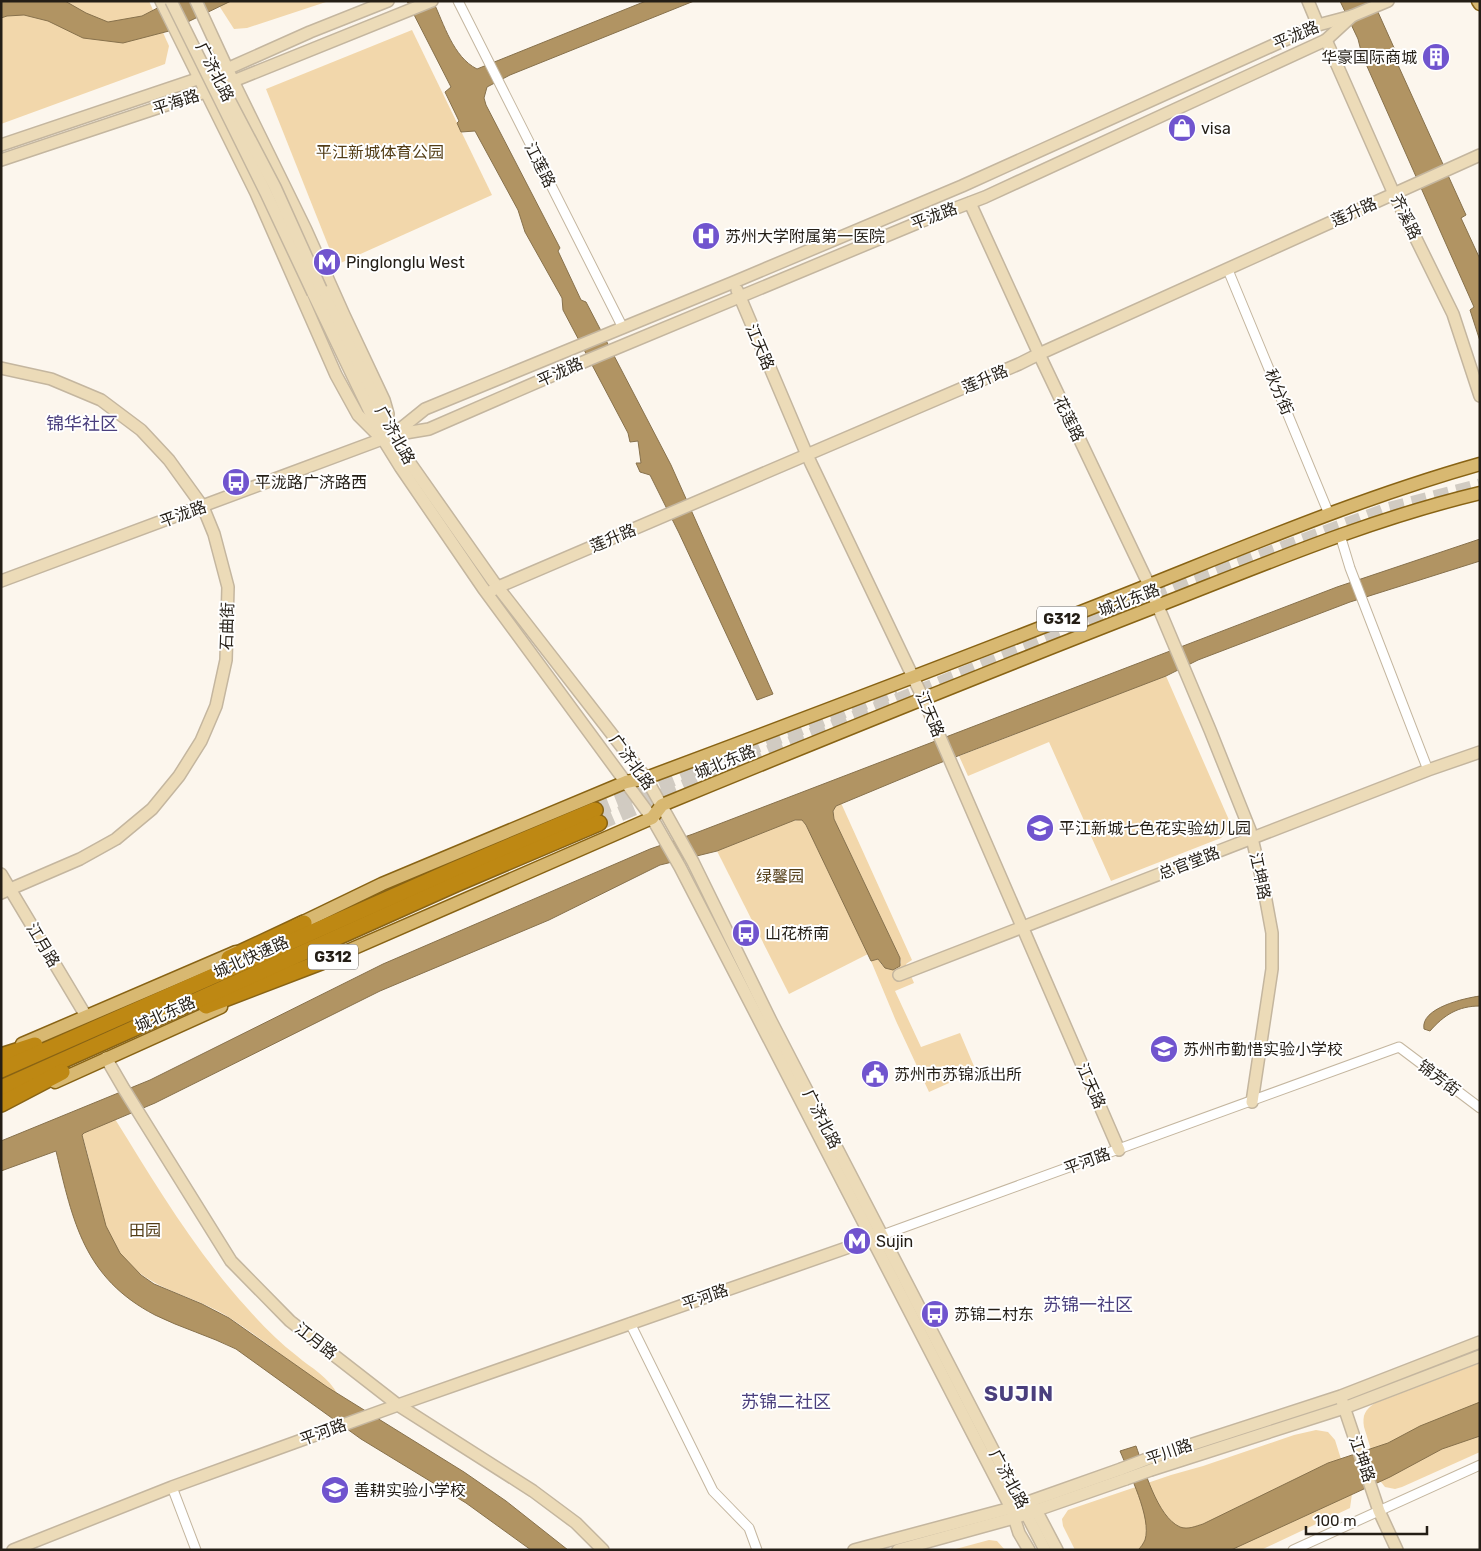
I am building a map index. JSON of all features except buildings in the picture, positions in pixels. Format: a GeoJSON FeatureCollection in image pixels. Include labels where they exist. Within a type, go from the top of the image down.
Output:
{"type":"FeatureCollection","features":[{"type":"Feature","properties":{"kind":"highway","name":"城北快速路"},"geometry":{"type":"LineString","coordinates":[[1,1070],[131,1012],[597,816],[456,884],[1,1088]]}},
{"type":"Feature","properties":{"kind":"highway"},"geometry":{"type":"LineString","coordinates":[[1,1056],[131,1012],[198,973],[304,923]]}},
{"type":"Feature","properties":{"kind":"highway"},"geometry":{"type":"LineString","coordinates":[[1,1104],[42,1081],[107,1050],[139,1026],[216,1002],[321,962]]}},
{"type":"Feature","properties":{"kind":"main road","name":"城北东路"},"geometry":{"type":"LineString","coordinates":[[1,1051],[304,923],[382,884],[626,782],[646,778],[914,678],[1329,514],[1436,476],[1480,464]]}},
{"type":"Feature","properties":{"kind":"main road","name":"城北东路"},"geometry":{"type":"LineString","coordinates":[[1,1104],[652,818],[662,805],[923,698],[1340,535],[1436,503],[1480,493]]}},
{"type":"Feature","properties":{"kind":"street"},"geometry":{"type":"LineString","coordinates":[[161,1],[256,193],[336,375],[358,415],[388,437]]}},
{"type":"Feature","properties":{"kind":"street","name":"广济北路"},"geometry":{"type":"LineString","coordinates":[[171,1],[388,437],[488,594],[652,818],[680,867],[1022,1511],[1045,1550]]}},
{"type":"Feature","properties":{"kind":"street","name":"广济北路"},"geometry":{"type":"LineString","coordinates":[[178,1],[275,188],[317,291]]}},
{"type":"Feature","properties":{"kind":"street"},"geometry":{"type":"LineString","coordinates":[[196,1],[233,82],[306,230],[384,400],[388,437]]}},
{"type":"Feature","properties":{"kind":"street","name":"平海路"},"geometry":{"type":"LineString","coordinates":[[1,145],[227,69],[310,32],[388,1]]}},
{"type":"Feature","properties":{"kind":"street","name":"平海路"},"geometry":{"type":"LineString","coordinates":[[1,160],[233,82],[432,1]]}},
{"type":"Feature","properties":{"kind":"street","name":"江莲路"},"geometry":{"type":"LineString","coordinates":[[458,1],[623,328]]}},
{"type":"Feature","properties":{"kind":"street"},"geometry":{"type":"LineString","coordinates":[[1308,1],[1318,25]]}},
{"type":"Feature","properties":{"kind":"street","name":"平泷路"},"geometry":{"type":"LineString","coordinates":[[388,437],[425,410],[962,186],[1318,25],[1352,16],[1388,1]]}},
{"type":"Feature","properties":{"kind":"street","name":"平泷路"},"geometry":{"type":"LineString","coordinates":[[1,580],[203,507],[388,437],[429,429],[588,360],[922,221],[970,203],[1326,40],[1352,16]]}},
{"type":"Feature","properties":{"kind":"street","name":"齐溪路"},"geometry":{"type":"LineString","coordinates":[[1326,40],[1394,194],[1453,314],[1480,396]]}},
{"type":"Feature","properties":{"kind":"street","name":"莲升路"},"geometry":{"type":"LineString","coordinates":[[488,594],[498,587],[1010,368],[1480,155]]}},
{"type":"Feature","properties":{"kind":"street","name":"花莲路"},"geometry":{"type":"LineString","coordinates":[[970,203],[1039,354],[1149,585],[1169,635]]}},
{"type":"Feature","properties":{"kind":"street","name":"秋分街"},"geometry":{"type":"LineString","coordinates":[[1228,270],[1329,514]]}},
{"type":"Feature","properties":{"kind":"street","name":"江天路"},"geometry":{"type":"LineString","coordinates":[[734,282],[807,455],[923,698],[1119,1150]]}},
{"type":"Feature","properties":{"kind":"street","name":"石曲街"},"geometry":{"type":"LineString","coordinates":[[1,368],[51,380],[101,400],[141,430],[170,460],[203,507],[214,534],[228,587],[226,660],[216,706],[201,741],[179,776],[152,809],[116,839],[80,859],[5,891]]}},
{"type":"Feature","properties":{"kind":"street","name":"广济北路"},"geometry":{"type":"LineString","coordinates":[[388,437],[410,463],[498,587],[646,778],[693,862],[877,1237]]}},
{"type":"Feature","properties":{"kind":"street"},"geometry":{"type":"LineString","coordinates":[[1340,535],[1350,568],[1428,770]]}},
{"type":"Feature","properties":{"kind":"street","name":"江坤路"},"geometry":{"type":"LineString","coordinates":[[1169,635],[1221,757],[1252,839],[1272,933],[1272,969],[1252,1102]]}},
{"type":"Feature","properties":{"kind":"street","name":"总官堂路"},"geometry":{"type":"LineString","coordinates":[[899,975],[1428,770],[1480,752]]}},
{"type":"Feature","properties":{"kind":"street","name":"江月路"},"geometry":{"type":"LineString","coordinates":[[1,874],[5,891],[86,1016]]}},
{"type":"Feature","properties":{"kind":"street","name":"平河路"},"geometry":{"type":"LineString","coordinates":[[13,1550],[172,1487],[333,1428],[877,1237],[1252,1102],[1398,1047]]}},
{"type":"Feature","properties":{"kind":"street","name":"锦芳街"},"geometry":{"type":"LineString","coordinates":[[1398,1047],[1480,1108]]}},
{"type":"Feature","properties":{"kind":"street","name":"江月路"},"geometry":{"type":"LineString","coordinates":[[106,1058],[138,1113],[231,1261],[290,1321],[398,1405],[533,1491],[576,1523],[603,1550]]}},
{"type":"Feature","properties":{"kind":"street"},"geometry":{"type":"LineString","coordinates":[[630,1324],[713,1491],[749,1528],[757,1550]]}},
{"type":"Feature","properties":{"kind":"street","name":"平川路"},"geometry":{"type":"LineString","coordinates":[[898,1550],[1022,1511],[1340,1396],[1480,1342]]}},
{"type":"Feature","properties":{"kind":"street","name":"平川路"},"geometry":{"type":"LineString","coordinates":[[1149,1465],[1344,1408],[1480,1356]]}},
{"type":"Feature","properties":{"kind":"street","name":"江坤路"},"geometry":{"type":"LineString","coordinates":[[1340,1396],[1379,1511],[1397,1550]]}},
{"type":"Feature","properties":{"kind":"street"},"geometry":{"type":"LineString","coordinates":[[1293,1550],[1480,1465]]}},
{"type":"Feature","properties":{"kind":"street","name":"平川路"},"geometry":{"type":"LineString","coordinates":[[854,1550],[1022,1511],[1123,1474]]}},
{"type":"Feature","properties":{"kind":"street"},"geometry":{"type":"LineString","coordinates":[[172,1487],[196,1550]]}},
{"type":"Feature","properties":{"kind":"street"},"geometry":{"type":"LineString","coordinates":[[1022,1511],[1057,1550]]}},
{"type":"Feature","properties":{"kind":"street","name":"广济北路"},"geometry":{"type":"LineString","coordinates":[[1022,1511],[1019,1534],[1028,1550]]}},
{"type":"Feature","properties":{"kind":"green space"},"geometry":{"type":"Polygon","coordinates":[[[1,1],[149,1],[169,46],[165,64],[1,124],[1,1]]]}},
{"type":"Feature","properties":{"kind":"green space"},"geometry":{"type":"Polygon","coordinates":[[[216,1],[329,1],[247,28],[234,29],[216,1]]]}},
{"type":"Feature","properties":{"kind":"green space","name":"平江新城体育公园"},"geometry":{"type":"Polygon","coordinates":[[[412,30],[492,195],[336,265],[266,89],[412,30]]]}},
{"type":"Feature","properties":{"kind":"green space"},"geometry":{"type":"Polygon","coordinates":[[[1166,676],[1229,820],[1229,829],[1221,838],[1111,881],[1049,742],[968,776],[959,756],[1166,676]]]}},
{"type":"Feature","properties":{"kind":"green space"},"geometry":{"type":"Polygon","coordinates":[[[841,803],[912,960],[906,964],[914,983],[895,991],[921,1047],[960,1033],[976,1071],[929,1092],[871,961],[878,959],[882,965],[893,970],[901,963],[834,819],[833,808],[841,803]]]}},
{"type":"Feature","properties":{"kind":"green space","name":"绿馨园"},"geometry":{"type":"Polygon","coordinates":[[[802,820],[868,954],[789,994],[717,851],[791,821],[802,820]]]}},
{"type":"Feature","properties":{"kind":"green space","name":"田园"},"geometry":{"type":"Polygon","coordinates":[[[115,1119],[193,1241],[229,1287],[271,1334],[325,1378],[338,1395],[230,1318],[215,1309],[153,1282],[127,1262],[109,1234],[99,1207],[82,1135],[115,1119]]]}},
{"type":"Feature","properties":{"kind":"green space"},"geometry":{"type":"Polygon","coordinates":[[[1480,1363],[1480,1452],[1402,1487],[1395,1489],[1385,1487],[1381,1482],[1364,1427],[1363,1419],[1369,1408],[1375,1403],[1480,1363]]]}},
{"type":"Feature","properties":{"kind":"green space"},"geometry":{"type":"Polygon","coordinates":[[[1316,1430],[1328,1432],[1335,1440],[1352,1494],[1350,1508],[1261,1550],[1075,1550],[1063,1526],[1062,1519],[1068,1510],[1294,1435],[1316,1430]]]}},
{"type":"Feature","properties":{"kind":"green space"},"geometry":{"type":"Polygon","coordinates":[[[989,1540],[997,1541],[1005,1550],[952,1550],[989,1540]]]}},
{"type":"Feature","properties":{"kind":"shaded area"},"geometry":{"type":"Polygon","coordinates":[[[1,1],[65,1],[86,13],[108,22],[142,16],[171,1],[231,1],[169,31],[123,43],[83,38],[48,21],[24,15],[1,18],[1,1]]]}},
{"type":"Feature","properties":{"kind":"shaded area"},"geometry":{"type":"Polygon","coordinates":[[[407,1],[433,1],[455,48],[469,64],[477,69],[646,1],[694,1],[510,75],[487,87],[484,98],[560,248],[558,251],[581,300],[586,302],[671,465],[773,694],[757,700],[650,475],[640,472],[636,463],[641,463],[638,441],[630,442],[628,433],[563,310],[562,298],[525,232],[518,210],[475,131],[461,132],[457,123],[459,121],[445,92],[451,87],[407,1]]]}},
{"type":"Feature","properties":{"kind":"shaded area"},"geometry":{"type":"Polygon","coordinates":[[[1340,1],[1373,1],[1395,50],[1393,54],[1466,215],[1461,218],[1480,259],[1480,341],[1470,310],[1474,307],[1362,55],[1358,39],[1340,1]]]}},
{"type":"Feature","properties":{"kind":"shaded area"},"geometry":{"type":"Polygon","coordinates":[[[1480,539],[1480,561],[1350,602],[1198,660],[1166,676],[937,764],[836,806],[833,811],[834,819],[900,958],[900,966],[893,970],[885,968],[878,959],[871,961],[806,825],[802,820],[795,820],[717,851],[660,865],[549,920],[380,991],[155,1103],[82,1135],[106,1226],[120,1253],[141,1275],[154,1284],[202,1304],[229,1318],[327,1387],[464,1472],[506,1501],[568,1550],[531,1550],[466,1503],[361,1439],[236,1349],[165,1320],[131,1300],[112,1284],[97,1266],[85,1246],[76,1224],[56,1151],[1,1171],[1,1141],[150,1080],[383,964],[650,849],[1337,587],[1480,539]]]}},
{"type":"Feature","properties":{"kind":"shaded area"},"geometry":{"type":"Polygon","coordinates":[[[1480,996],[1480,1006],[1472,1006],[1452,1012],[1430,1031],[1424,1029],[1429,1015],[1436,1010],[1445,1005],[1480,996]]]}},
{"type":"Feature","properties":{"kind":"shaded area"},"geometry":{"type":"Polygon","coordinates":[[[1480,1402],[1480,1436],[1442,1449],[1390,1477],[1231,1550],[1138,1550],[1145,1540],[1146,1531],[1143,1508],[1120,1451],[1136,1446],[1147,1479],[1158,1503],[1172,1522],[1180,1527],[1189,1528],[1203,1524],[1328,1463],[1388,1443],[1420,1426],[1480,1402]]]}},
{"type":"Feature","properties":{"kind":"tunnel"},"geometry":{"type":"LineString","coordinates":[[599,823],[688,785],[1192,582],[1387,510],[1480,486]]}},
{"type":"Feature","properties":{"kind":"tunnel"},"geometry":{"type":"LineString","coordinates":[[595,810],[896,690]]}},
{"type":"Feature","properties":{"kind":"place","name":"华豪国际商城"},"geometry":{"type":"Point","coordinates":[1436,57]}},
{"type":"Feature","properties":{"kind":"place","name":"visa"},"geometry":{"type":"Point","coordinates":[1182,128]}},
{"type":"Feature","properties":{"kind":"place","name":"苏州大学附属第一医院"},"geometry":{"type":"Point","coordinates":[706,236]}},
{"type":"Feature","properties":{"kind":"place","name":"Pinglonglu West"},"geometry":{"type":"Point","coordinates":[327,262]}},
{"type":"Feature","properties":{"kind":"place","name":"平泷路广济路西"},"geometry":{"type":"Point","coordinates":[236,482]}},
{"type":"Feature","properties":{"kind":"place","name":"平江新城七色花实验幼儿园"},"geometry":{"type":"Point","coordinates":[1040,828]}},
{"type":"Feature","properties":{"kind":"place","name":"山花桥南"},"geometry":{"type":"Point","coordinates":[746,933]}},
{"type":"Feature","properties":{"kind":"place","name":"苏州市勤惜实验小学校"},"geometry":{"type":"Point","coordinates":[1164,1049]}},
{"type":"Feature","properties":{"kind":"place","name":"苏州市苏锦派出所"},"geometry":{"type":"Point","coordinates":[875,1074]}},
{"type":"Feature","properties":{"kind":"place","name":"Sujin"},"geometry":{"type":"Point","coordinates":[857,1241]}},
{"type":"Feature","properties":{"kind":"place","name":"苏锦二村东"},"geometry":{"type":"Point","coordinates":[935,1314]}},
{"type":"Feature","properties":{"kind":"place","name":"善耕实验小学校"},"geometry":{"type":"Point","coordinates":[335,1490]}},
{"type":"Feature","properties":{"kind":"district","name":"锦华社区"},"geometry":{"type":"Point","coordinates":[82,424]}},
{"type":"Feature","properties":{"kind":"district","name":"苏锦一社区"},"geometry":{"type":"Point","coordinates":[1088,1305]}},
{"type":"Feature","properties":{"kind":"district","name":"SUJIN"},"geometry":{"type":"Point","coordinates":[1019,1393]}},
{"type":"Feature","properties":{"kind":"district","name":"苏锦二社区"},"geometry":{"type":"Point","coordinates":[786,1402]}}]}
